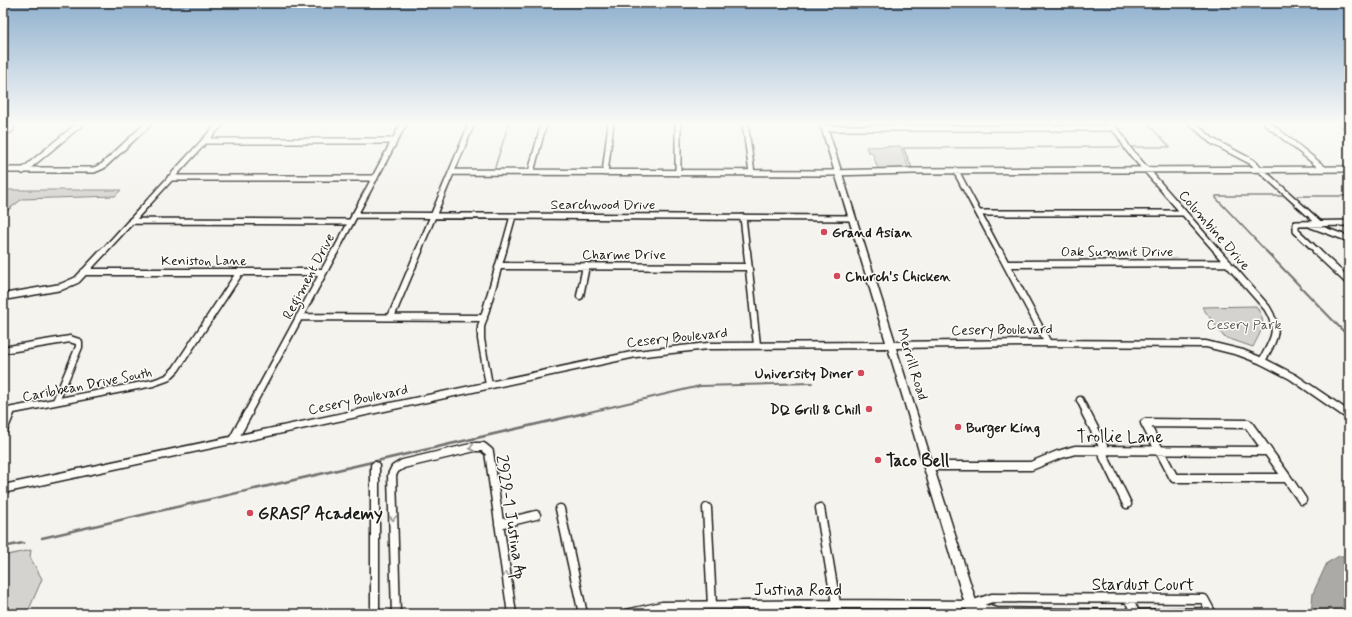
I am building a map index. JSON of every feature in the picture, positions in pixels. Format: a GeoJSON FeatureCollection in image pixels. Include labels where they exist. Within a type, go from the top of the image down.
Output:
{"type":"FeatureCollection","features":[{"type":"Feature","properties":{"kind":"main road","name":"Merrill Road"},"geometry":{"type":"LineString","coordinates":[[832,152],[972,610]]}},
{"type":"Feature","properties":{"kind":"main road","name":"Cesery Boulevard"},"geometry":{"type":"LineString","coordinates":[[3,489],[655,351],[708,346],[1048,343],[1206,344],[1240,352],[1262,361],[1293,377],[1349,416]]}},
{"type":"Feature","properties":{"kind":"street"},"geometry":{"type":"LineString","coordinates":[[23,171],[46,152]]}},
{"type":"Feature","properties":{"kind":"street"},"geometry":{"type":"LineString","coordinates":[[3,170],[94,170],[103,166],[118,152]]}},
{"type":"Feature","properties":{"kind":"street"},"geometry":{"type":"LineString","coordinates":[[3,297],[61,288],[77,280],[194,152]]}},
{"type":"Feature","properties":{"kind":"street","name":"Regiment Drive"},"geometry":{"type":"LineString","coordinates":[[232,440],[388,152]]}},
{"type":"Feature","properties":{"kind":"street"},"geometry":{"type":"LineString","coordinates":[[392,317],[460,152]]}},
{"type":"Feature","properties":{"kind":"street"},"geometry":{"type":"LineString","coordinates":[[530,172],[536,152]]}},
{"type":"Feature","properties":{"kind":"street"},"geometry":{"type":"LineString","coordinates":[[605,173],[608,152]]}},
{"type":"Feature","properties":{"kind":"street"},"geometry":{"type":"LineString","coordinates":[[678,152],[678,173]]}},
{"type":"Feature","properties":{"kind":"street"},"geometry":{"type":"LineString","coordinates":[[749,152],[752,173]]}},
{"type":"Feature","properties":{"kind":"street","name":"Columbine Drive"},"geometry":{"type":"LineString","coordinates":[[1130,152],[1267,308],[1274,318],[1277,327],[1275,336],[1262,361]]}},
{"type":"Feature","properties":{"kind":"street"},"geometry":{"type":"LineString","coordinates":[[1233,152],[1252,162],[1262,170],[1319,223]]}},
{"type":"Feature","properties":{"kind":"street"},"geometry":{"type":"LineString","coordinates":[[1303,152],[1324,169]]}},
{"type":"Feature","properties":{"kind":"street"},"geometry":{"type":"LineString","coordinates":[[452,172],[839,173],[1349,169]]}},
{"type":"Feature","properties":{"kind":"street"},"geometry":{"type":"LineString","coordinates":[[956,171],[980,213],[1048,343]]}},
{"type":"Feature","properties":{"kind":"street"},"geometry":{"type":"LineString","coordinates":[[170,178],[374,178]]}},
{"type":"Feature","properties":{"kind":"street"},"geometry":{"type":"LineString","coordinates":[[980,213],[1183,213]]}},
{"type":"Feature","properties":{"kind":"street","name":"Searchwood Drive"},"geometry":{"type":"LineString","coordinates":[[354,215],[852,218]]}},
{"type":"Feature","properties":{"kind":"street"},"geometry":{"type":"LineString","coordinates":[[489,385],[481,339],[484,318],[513,216]]}},
{"type":"Feature","properties":{"kind":"street"},"geometry":{"type":"LineString","coordinates":[[743,217],[757,345]]}},
{"type":"Feature","properties":{"kind":"street"},"geometry":{"type":"LineString","coordinates":[[131,221],[351,222]]}},
{"type":"Feature","properties":{"kind":"street"},"geometry":{"type":"LineString","coordinates":[[1307,223],[1349,239]]}},
{"type":"Feature","properties":{"kind":"street"},"geometry":{"type":"LineString","coordinates":[[1349,223],[1296,224],[1296,231],[1349,282]]}},
{"type":"Feature","properties":{"kind":"street","name":"Oak Summit Drive"},"geometry":{"type":"LineString","coordinates":[[1006,264],[1228,263]]}},
{"type":"Feature","properties":{"kind":"street","name":"Charme Drive"},"geometry":{"type":"LineString","coordinates":[[499,266],[748,267]]}},
{"type":"Feature","properties":{"kind":"street"},"geometry":{"type":"LineString","coordinates":[[580,296],[586,266]]}},
{"type":"Feature","properties":{"kind":"street","name":"Keniston Lane"},"geometry":{"type":"LineString","coordinates":[[84,272],[323,272]]}},
{"type":"Feature","properties":{"kind":"street","name":"Caribbean Drive South"},"geometry":{"type":"LineString","coordinates":[[3,412],[153,383],[167,378],[176,370],[240,272]]}},
{"type":"Feature","properties":{"kind":"street"},"geometry":{"type":"LineString","coordinates":[[299,317],[484,318]]}},
{"type":"Feature","properties":{"kind":"street"},"geometry":{"type":"LineString","coordinates":[[3,350],[62,340],[75,340],[79,342],[79,346],[56,402]]}},
{"type":"Feature","properties":{"kind":"street"},"geometry":{"type":"LineString","coordinates":[[1080,400],[1103,446],[1104,457],[1127,504]]}},
{"type":"Feature","properties":{"kind":"street"},"geometry":{"type":"LineString","coordinates":[[3,430],[12,411]]}},
{"type":"Feature","properties":{"kind":"street"},"geometry":{"type":"LineString","coordinates":[[1287,478],[1174,478],[1145,423],[1248,424],[1287,478],[1302,500]]}},
{"type":"Feature","properties":{"kind":"street","name":"2929-1 Justina Ap"},"geometry":{"type":"LineString","coordinates":[[396,614],[392,475],[395,468],[403,464],[475,447],[483,447],[489,452],[512,614]]}},
{"type":"Feature","properties":{"kind":"street","name":"Trollie Lane"},"geometry":{"type":"LineString","coordinates":[[929,466],[1031,466],[1044,462],[1062,452],[1075,450],[1267,451]]}},
{"type":"Feature","properties":{"kind":"street"},"geometry":{"type":"LineString","coordinates":[[375,466],[375,614]]}},
{"type":"Feature","properties":{"kind":"street"},"geometry":{"type":"LineString","coordinates":[[707,508],[712,605]]}},
{"type":"Feature","properties":{"kind":"street"},"geometry":{"type":"LineString","coordinates":[[820,508],[836,604]]}},
{"type":"Feature","properties":{"kind":"street"},"geometry":{"type":"LineString","coordinates":[[560,510],[583,614]]}},
{"type":"Feature","properties":{"kind":"street"},"geometry":{"type":"LineString","coordinates":[[499,524],[536,515]]}},
{"type":"Feature","properties":{"kind":"street","name":"Stardust Court"},"geometry":{"type":"LineString","coordinates":[[992,598],[1128,598],[1204,599],[1211,612],[1136,614],[997,612],[972,610],[992,598]]}},
{"type":"Feature","properties":{"kind":"street"},"geometry":{"type":"LineString","coordinates":[[1128,598],[1136,614]]}},
{"type":"Feature","properties":{"kind":"street"},"geometry":{"type":"LineString","coordinates":[[814,604],[816,614]]}},
{"type":"Feature","properties":{"kind":"street","name":"Justina Road"},"geometry":{"type":"LineString","coordinates":[[626,614],[641,612],[662,606],[712,605],[836,604],[972,610]]}},
{"type":"Feature","properties":{"kind":"green space"},"geometry":{"type":"Polygon","coordinates":[[[868,152],[902,152],[909,168],[878,169],[872,152],[868,152]]]}},
{"type":"Feature","properties":{"kind":"green space"},"geometry":{"type":"Polygon","coordinates":[[[3,190],[121,190],[115,196],[22,199],[3,214],[3,190]]]}},
{"type":"Feature","properties":{"kind":"green space","name":"Cesery Park"},"geometry":{"type":"Polygon","coordinates":[[[1256,306],[1260,312],[1263,322],[1261,331],[1253,347],[1224,337],[1202,307],[1256,306]]]}},
{"type":"Feature","properties":{"kind":"green space"},"geometry":{"type":"Polygon","coordinates":[[[31,550],[30,557],[42,579],[27,614],[3,614],[3,556],[31,550]]]}},
{"type":"Feature","properties":{"kind":"shaded area"},"geometry":{"type":"Polygon","coordinates":[[[1339,556],[1349,556],[1349,614],[1311,614],[1313,593],[1327,563],[1339,556]]]}},
{"type":"Feature","properties":{"kind":"waterway"},"geometry":{"type":"LineString","coordinates":[[495,167],[500,152]]}},
{"type":"Feature","properties":{"kind":"waterway"},"geometry":{"type":"LineString","coordinates":[[905,152],[912,168]]}},
{"type":"Feature","properties":{"kind":"waterway"},"geometry":{"type":"LineString","coordinates":[[1267,252],[1216,198],[1216,196],[1282,196]]}},
{"type":"Feature","properties":{"kind":"waterway"},"geometry":{"type":"LineString","coordinates":[[1297,196],[1349,196]]}},
{"type":"Feature","properties":{"kind":"waterway"},"geometry":{"type":"LineString","coordinates":[[1266,251],[1349,337]]}},
{"type":"Feature","properties":{"kind":"waterway"},"geometry":{"type":"LineString","coordinates":[[581,414],[700,386],[812,383]]}},
{"type":"Feature","properties":{"kind":"waterway"},"geometry":{"type":"LineString","coordinates":[[42,538],[585,413]]}},
{"type":"Feature","properties":{"kind":"waterway"},"geometry":{"type":"LineString","coordinates":[[3,547],[23,543]]}},
{"type":"Feature","properties":{"kind":"place","name":"Grand Asian"},"geometry":{"type":"Point","coordinates":[824,232]}},
{"type":"Feature","properties":{"kind":"place","name":"Church's Chicken"},"geometry":{"type":"Point","coordinates":[837,276]}},
{"type":"Feature","properties":{"kind":"place","name":"University Diner"},"geometry":{"type":"Point","coordinates":[861,373]}},
{"type":"Feature","properties":{"kind":"place","name":"DQ Grill & Chill"},"geometry":{"type":"Point","coordinates":[869,409]}},
{"type":"Feature","properties":{"kind":"place","name":"Burger King"},"geometry":{"type":"Point","coordinates":[958,427]}},
{"type":"Feature","properties":{"kind":"place","name":"Taco Bell"},"geometry":{"type":"Point","coordinates":[878,460]}},
{"type":"Feature","properties":{"kind":"place","name":"GRASP Academy"},"geometry":{"type":"Point","coordinates":[250,513]}}]}
